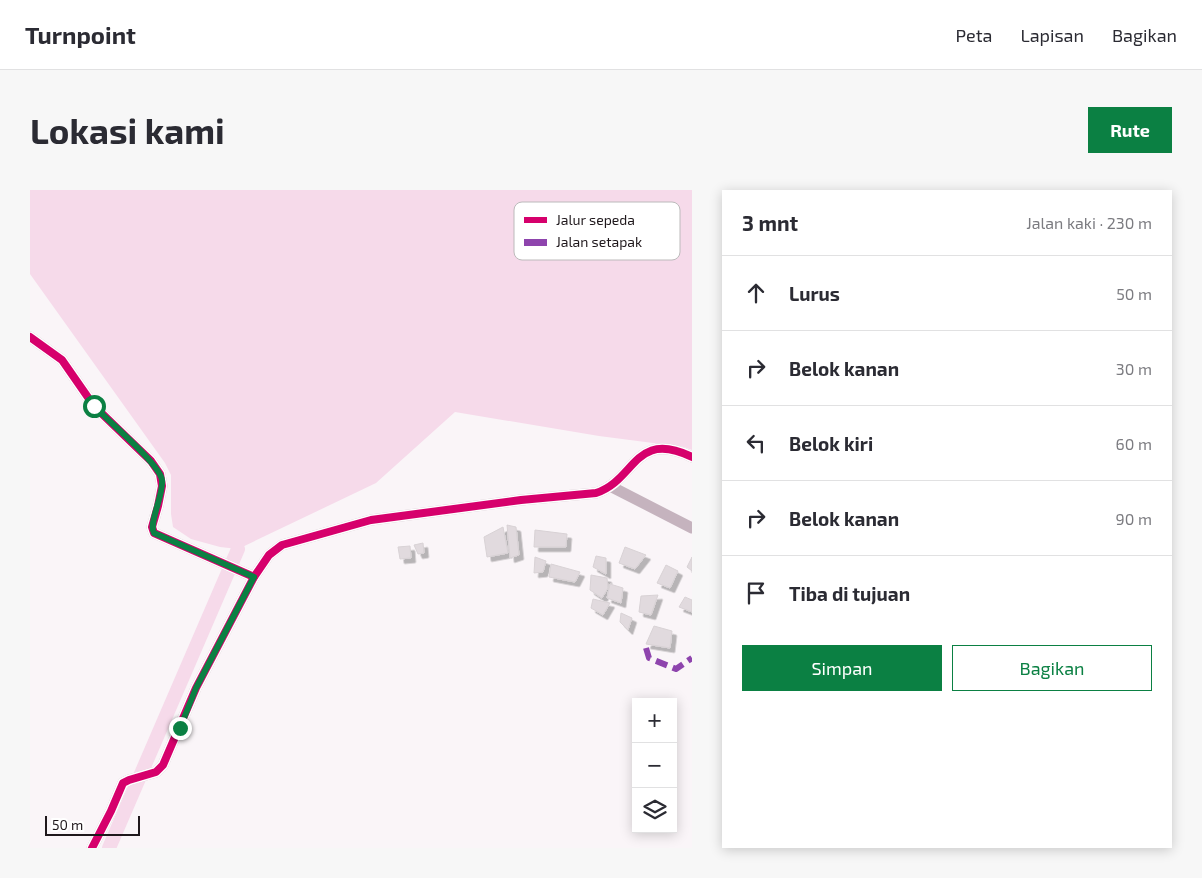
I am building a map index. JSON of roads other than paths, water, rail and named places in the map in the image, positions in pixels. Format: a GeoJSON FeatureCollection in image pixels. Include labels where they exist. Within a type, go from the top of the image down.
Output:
{"type":"FeatureCollection","features":[{"type":"Feature","properties":{"kind":"street"},"geometry":{"type":"LineString","coordinates":[[30,337],[62,360],[94,406],[151,461],[160,474],[163,482],[152,526],[154,533],[254,577]]}},
{"type":"Feature","properties":{"kind":"street"},"geometry":{"type":"LineString","coordinates":[[92,848],[123,783],[156,772],[163,765],[196,688],[254,577],[270,555],[282,545],[371,520],[521,500],[596,493],[610,486],[633,463],[652,450],[667,449],[682,452],[692,457]]}},
{"type":"Feature","properties":{"kind":"street"},"geometry":{"type":"LineString","coordinates":[[610,486],[692,528]]}},
{"type":"Feature","properties":{"kind":"waterway"},"geometry":{"type":"LineString","coordinates":[[109,848],[238,549]]}}]}
